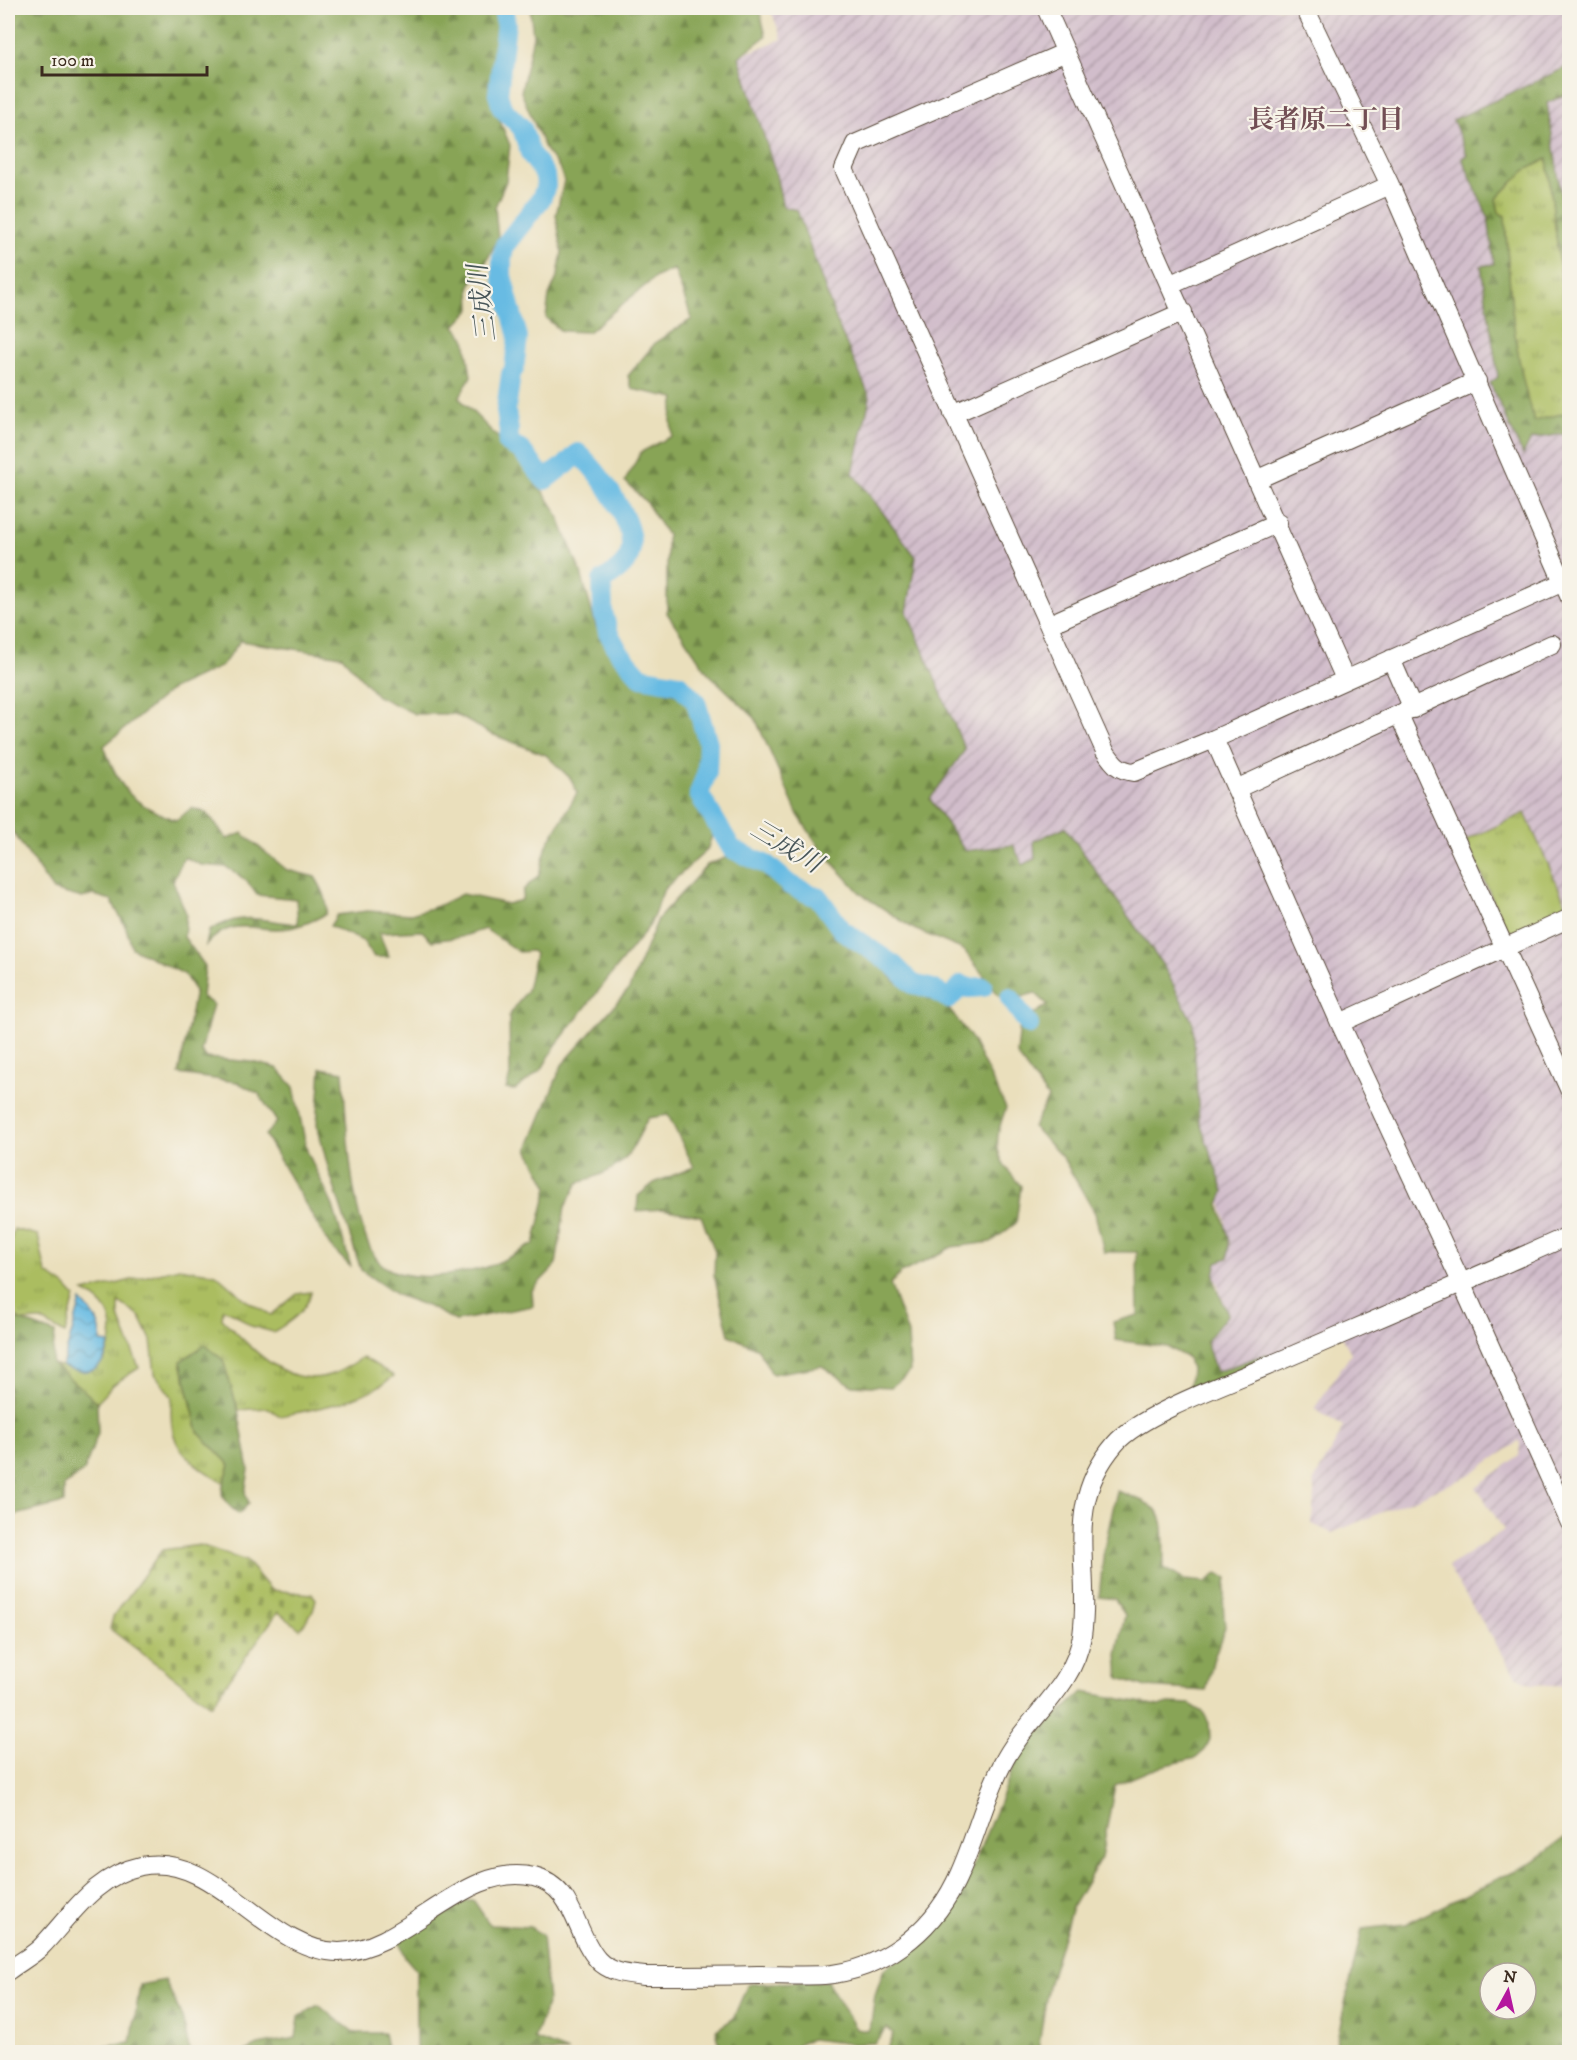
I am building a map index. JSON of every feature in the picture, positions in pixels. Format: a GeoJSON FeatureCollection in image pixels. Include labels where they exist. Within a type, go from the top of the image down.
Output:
{"type":"FeatureCollection","features":[{"type":"Feature","properties":{"kind":"street"},"geometry":{"type":"LineString","coordinates":[[1046,8],[1258,479],[1345,680]]}},
{"type":"Feature","properties":{"kind":"street"},"geometry":{"type":"LineString","coordinates":[[1066,52],[855,144],[844,168],[1105,751],[1114,765],[1123,771],[1134,772],[1214,739],[1391,659],[1567,586],[1390,184],[1305,8]]}},
{"type":"Feature","properties":{"kind":"street"},"geometry":{"type":"LineString","coordinates":[[1171,284],[1390,184]]}},
{"type":"Feature","properties":{"kind":"street"},"geometry":{"type":"LineString","coordinates":[[953,414],[1183,312]]}},
{"type":"Feature","properties":{"kind":"street"},"geometry":{"type":"LineString","coordinates":[[1258,479],[1476,381]]}},
{"type":"Feature","properties":{"kind":"street"},"geometry":{"type":"LineString","coordinates":[[1050,624],[1278,524]]}},
{"type":"Feature","properties":{"kind":"street"},"geometry":{"type":"LineString","coordinates":[[1236,789],[1552,644]]}},
{"type":"Feature","properties":{"kind":"street"},"geometry":{"type":"LineString","coordinates":[[1391,659],[1406,712],[1569,1091]]}},
{"type":"Feature","properties":{"kind":"street"},"geometry":{"type":"LineString","coordinates":[[1214,739],[1340,1023],[1462,1284],[1569,1523]]}},
{"type":"Feature","properties":{"kind":"street"},"geometry":{"type":"LineString","coordinates":[[1340,1023],[1569,918]]}},
{"type":"Feature","properties":{"kind":"street"},"geometry":{"type":"LineString","coordinates":[[8,1971],[39,1949],[88,1894],[102,1882],[140,1866],[157,1865],[200,1876],[297,1941],[339,1952],[357,1949],[384,1938],[477,1885],[501,1875],[516,1875],[541,1879],[562,1894],[573,1909],[598,1960],[621,1973],[644,1976],[827,1975],[862,1967],[887,1956],[926,1928],[943,1903],[969,1850],[1002,1765],[1030,1724],[1065,1682],[1075,1665],[1082,1632],[1082,1542],[1087,1492],[1091,1478],[1116,1442],[1127,1431],[1201,1394],[1462,1284],[1569,1235]]}},
{"type":"Feature","properties":{"kind":"shaded area"},"geometry":{"type":"Polygon","coordinates":[[[770,8],[1569,8],[1569,1686],[1532,1684],[1516,1676],[1448,1567],[1504,1530],[1476,1487],[1519,1456],[1520,1441],[1464,1478],[1332,1533],[1312,1524],[1315,1479],[1344,1427],[1314,1409],[1351,1353],[1338,1329],[1271,1358],[1266,1354],[1215,1372],[1206,1343],[1228,1314],[1214,1274],[1226,1222],[1199,1120],[1193,1023],[1035,859],[1023,865],[1013,845],[965,851],[930,799],[965,750],[907,612],[916,557],[853,473],[870,397],[783,207],[775,171],[739,56],[782,39],[770,8]]]}},
{"type":"Feature","properties":{"kind":"green space"},"geometry":{"type":"Polygon","coordinates":[[[8,8],[510,8],[510,49],[497,94],[497,114],[510,145],[506,181],[495,207],[498,238],[484,266],[470,285],[471,309],[455,326],[465,338],[471,376],[459,398],[526,466],[556,511],[581,573],[596,626],[653,687],[685,697],[704,743],[700,795],[715,827],[707,850],[664,889],[650,925],[556,1045],[542,1069],[515,1090],[506,1089],[510,1076],[509,1016],[527,990],[535,954],[532,951],[519,952],[485,929],[461,937],[432,941],[422,931],[379,933],[389,957],[374,957],[363,941],[330,926],[337,915],[367,911],[411,914],[438,906],[462,894],[507,904],[522,900],[523,890],[539,875],[547,845],[577,793],[571,779],[546,755],[489,733],[455,714],[415,714],[377,696],[342,656],[240,641],[222,666],[172,689],[104,746],[122,785],[129,794],[148,808],[176,820],[192,808],[207,813],[227,839],[242,833],[287,870],[315,877],[322,890],[327,904],[326,914],[290,928],[236,927],[217,935],[206,945],[209,931],[232,921],[253,918],[298,924],[296,899],[257,895],[247,881],[226,867],[201,865],[184,857],[173,881],[186,913],[184,937],[205,966],[202,997],[213,1004],[201,1051],[207,1058],[253,1062],[277,1068],[294,1087],[307,1151],[333,1206],[351,1267],[330,1246],[265,1135],[277,1122],[259,1094],[237,1082],[179,1074],[195,991],[184,974],[132,948],[126,928],[111,900],[94,895],[82,898],[53,890],[8,825],[8,8]]]}},
{"type":"Feature","properties":{"kind":"green space"},"geometry":{"type":"Polygon","coordinates":[[[530,8],[759,8],[766,36],[739,57],[775,171],[783,207],[797,210],[838,325],[870,397],[853,473],[916,557],[907,612],[965,750],[930,799],[965,851],[1013,845],[1023,865],[1035,859],[1034,841],[1065,827],[1164,967],[1193,1023],[1199,1120],[1224,1192],[1219,1204],[1229,1238],[1228,1258],[1217,1262],[1214,1274],[1216,1287],[1228,1314],[1206,1342],[1216,1372],[1266,1354],[1271,1358],[1177,1399],[1177,1393],[1189,1388],[1191,1369],[1188,1358],[1167,1347],[1116,1340],[1113,1322],[1138,1315],[1137,1252],[1104,1252],[1095,1213],[1063,1158],[1033,1127],[1048,1098],[1017,1055],[1020,1023],[1048,1005],[1035,993],[1004,1002],[964,950],[914,929],[861,894],[822,851],[798,815],[755,718],[708,673],[667,613],[667,535],[646,502],[625,481],[641,452],[672,436],[671,418],[675,398],[632,389],[628,376],[656,342],[692,319],[674,269],[656,277],[588,332],[561,331],[546,318],[549,296],[558,275],[562,252],[556,215],[564,181],[559,167],[546,151],[521,92],[533,36],[530,8]]]}},
{"type":"Feature","properties":{"kind":"green space"},"geometry":{"type":"Polygon","coordinates":[[[1569,66],[1569,93],[1547,103],[1569,245],[1569,344],[1547,159],[1524,171],[1496,199],[1499,213],[1505,216],[1510,294],[1517,345],[1534,421],[1569,412],[1569,433],[1531,439],[1523,455],[1490,383],[1498,377],[1481,266],[1494,264],[1488,217],[1462,158],[1467,155],[1453,120],[1569,66]]]}},
{"type":"Feature","properties":{"kind":"green space"},"geometry":{"type":"Polygon","coordinates":[[[1547,158],[1569,344],[1570,412],[1534,422],[1517,346],[1510,294],[1505,216],[1499,213],[1496,199],[1524,171],[1547,158]]]}},
{"type":"Feature","properties":{"kind":"green space"},"geometry":{"type":"Polygon","coordinates":[[[1525,813],[1569,911],[1519,934],[1506,929],[1466,840],[1525,813]]]}},
{"type":"Feature","properties":{"kind":"green space"},"geometry":{"type":"Polygon","coordinates":[[[733,855],[760,860],[826,900],[896,982],[945,1004],[970,1036],[1006,1108],[997,1141],[1005,1166],[1021,1186],[1016,1223],[991,1242],[952,1247],[901,1273],[890,1284],[908,1334],[910,1372],[891,1387],[851,1385],[822,1366],[772,1374],[758,1349],[729,1335],[714,1275],[715,1251],[701,1216],[662,1209],[637,1211],[638,1196],[654,1183],[694,1167],[668,1115],[648,1118],[629,1154],[622,1161],[606,1172],[578,1183],[565,1207],[556,1265],[532,1290],[533,1306],[456,1321],[427,1306],[397,1295],[361,1270],[329,1171],[317,1125],[321,1068],[343,1072],[348,1146],[357,1206],[364,1233],[373,1254],[385,1267],[407,1275],[433,1276],[484,1268],[509,1257],[534,1244],[548,1187],[528,1149],[562,1065],[629,989],[658,919],[707,865],[733,855]]]}},
{"type":"Feature","properties":{"kind":"green space"},"geometry":{"type":"Polygon","coordinates":[[[14,1229],[38,1235],[46,1273],[65,1286],[75,1297],[65,1334],[41,1320],[21,1321],[8,1307],[8,1246],[14,1229]]]}},
{"type":"Feature","properties":{"kind":"green space"},"geometry":{"type":"Polygon","coordinates":[[[179,1268],[216,1274],[247,1301],[271,1315],[297,1294],[311,1292],[301,1311],[273,1332],[251,1326],[235,1314],[223,1309],[222,1319],[259,1354],[287,1372],[302,1377],[318,1378],[339,1372],[363,1357],[394,1376],[382,1385],[354,1398],[310,1410],[280,1416],[268,1408],[238,1410],[223,1360],[205,1345],[181,1362],[198,1432],[230,1465],[224,1483],[188,1458],[175,1439],[171,1414],[172,1397],[155,1374],[151,1340],[140,1317],[119,1302],[119,1317],[139,1368],[114,1384],[97,1402],[52,1364],[82,1371],[104,1361],[111,1340],[111,1321],[102,1305],[84,1292],[179,1268]]]}},
{"type":"Feature","properties":{"kind":"green space"},"geometry":{"type":"Polygon","coordinates":[[[8,1316],[55,1333],[52,1363],[97,1402],[98,1433],[84,1471],[64,1486],[64,1503],[8,1517],[8,1316]]]}},
{"type":"Feature","properties":{"kind":"green space"},"geometry":{"type":"Polygon","coordinates":[[[205,1345],[223,1360],[238,1410],[249,1470],[245,1493],[249,1503],[239,1514],[226,1502],[222,1492],[230,1465],[198,1432],[181,1361],[205,1345]]]}},
{"type":"Feature","properties":{"kind":"green space"},"geometry":{"type":"Polygon","coordinates":[[[1117,1491],[1156,1510],[1163,1525],[1164,1568],[1184,1580],[1206,1582],[1217,1574],[1227,1578],[1223,1603],[1225,1627],[1213,1661],[1206,1691],[1146,1687],[1119,1678],[1117,1655],[1125,1615],[1115,1599],[1099,1597],[1104,1549],[1117,1491]]]}},
{"type":"Feature","properties":{"kind":"green space"},"geometry":{"type":"Polygon","coordinates":[[[200,1545],[246,1561],[271,1590],[312,1594],[316,1599],[313,1611],[300,1629],[278,1612],[211,1705],[110,1629],[113,1617],[162,1550],[200,1545]]]}},
{"type":"Feature","properties":{"kind":"green space"},"geometry":{"type":"Polygon","coordinates":[[[1083,1692],[1159,1706],[1169,1703],[1190,1704],[1203,1712],[1209,1723],[1210,1739],[1205,1750],[1196,1758],[1158,1767],[1115,1785],[1101,1858],[1072,1907],[1048,1986],[1038,2052],[886,2052],[893,2033],[887,2028],[874,2043],[852,2044],[811,2039],[799,2043],[790,2052],[721,2052],[716,2030],[733,2019],[748,1984],[827,1981],[856,2029],[868,2031],[875,1995],[884,1969],[915,1948],[946,1916],[964,1888],[1016,1761],[1038,1733],[1083,1692]]]}},
{"type":"Feature","properties":{"kind":"green space"},"geometry":{"type":"Polygon","coordinates":[[[1569,1835],[1569,2052],[1334,2052],[1362,1929],[1406,1924],[1534,1861],[1569,1835]]]}},
{"type":"Feature","properties":{"kind":"green space"},"geometry":{"type":"Polygon","coordinates":[[[467,1901],[474,1901],[490,1925],[530,1927],[542,1935],[548,2002],[534,2039],[568,2052],[416,2052],[416,1970],[405,1957],[399,1940],[467,1901]]]}},
{"type":"Feature","properties":{"kind":"green space"},"geometry":{"type":"Polygon","coordinates":[[[165,1980],[182,2017],[190,2052],[42,2052],[58,2045],[94,2048],[131,2043],[140,1985],[165,1980]]]}},
{"type":"Feature","properties":{"kind":"green space"},"geometry":{"type":"Polygon","coordinates":[[[318,2005],[355,2033],[384,2033],[388,2052],[244,2052],[258,2045],[296,2038],[299,2017],[318,2005]]]}},
{"type":"Feature","properties":{"kind":"water"},"geometry":{"type":"Polygon","coordinates":[[[81,1301],[96,1320],[101,1342],[109,1343],[107,1353],[99,1366],[87,1371],[62,1366],[81,1301]]]}},
{"type":"Feature","properties":{"kind":"waterway","name":"三成川"},"geometry":{"type":"LineString","coordinates":[[503,8],[506,23],[498,94],[502,108],[522,128],[530,153],[545,175],[546,186],[541,199],[505,245],[502,258],[502,276],[518,337],[514,369]]}},
{"type":"Feature","properties":{"kind":"waterway","name":"三成川"},"geometry":{"type":"LineString","coordinates":[[511,374],[506,410],[508,443],[521,450],[545,480],[559,469]]}},
{"type":"Feature","properties":{"kind":"waterway","name":"三成川"},"geometry":{"type":"LineString","coordinates":[[566,465],[578,453],[596,472],[616,500],[623,516],[629,530],[631,544],[629,556],[621,567],[602,581],[603,612],[608,632],[619,652],[641,677],[679,684],[696,702],[708,743],[707,772],[699,794],[732,849],[767,865],[790,885],[819,898],[842,930],[894,965],[913,984],[933,989],[949,999],[962,985],[968,988],[983,987]]}},
{"type":"Feature","properties":{"kind":"waterway","name":"三成川"},"geometry":{"type":"LineString","coordinates":[[1010,998],[1029,1025]]}},
{"type":"Feature","properties":{"kind":"district","name":"長者原二丁目"},"geometry":{"type":"Point","coordinates":[1326,120]}}]}
